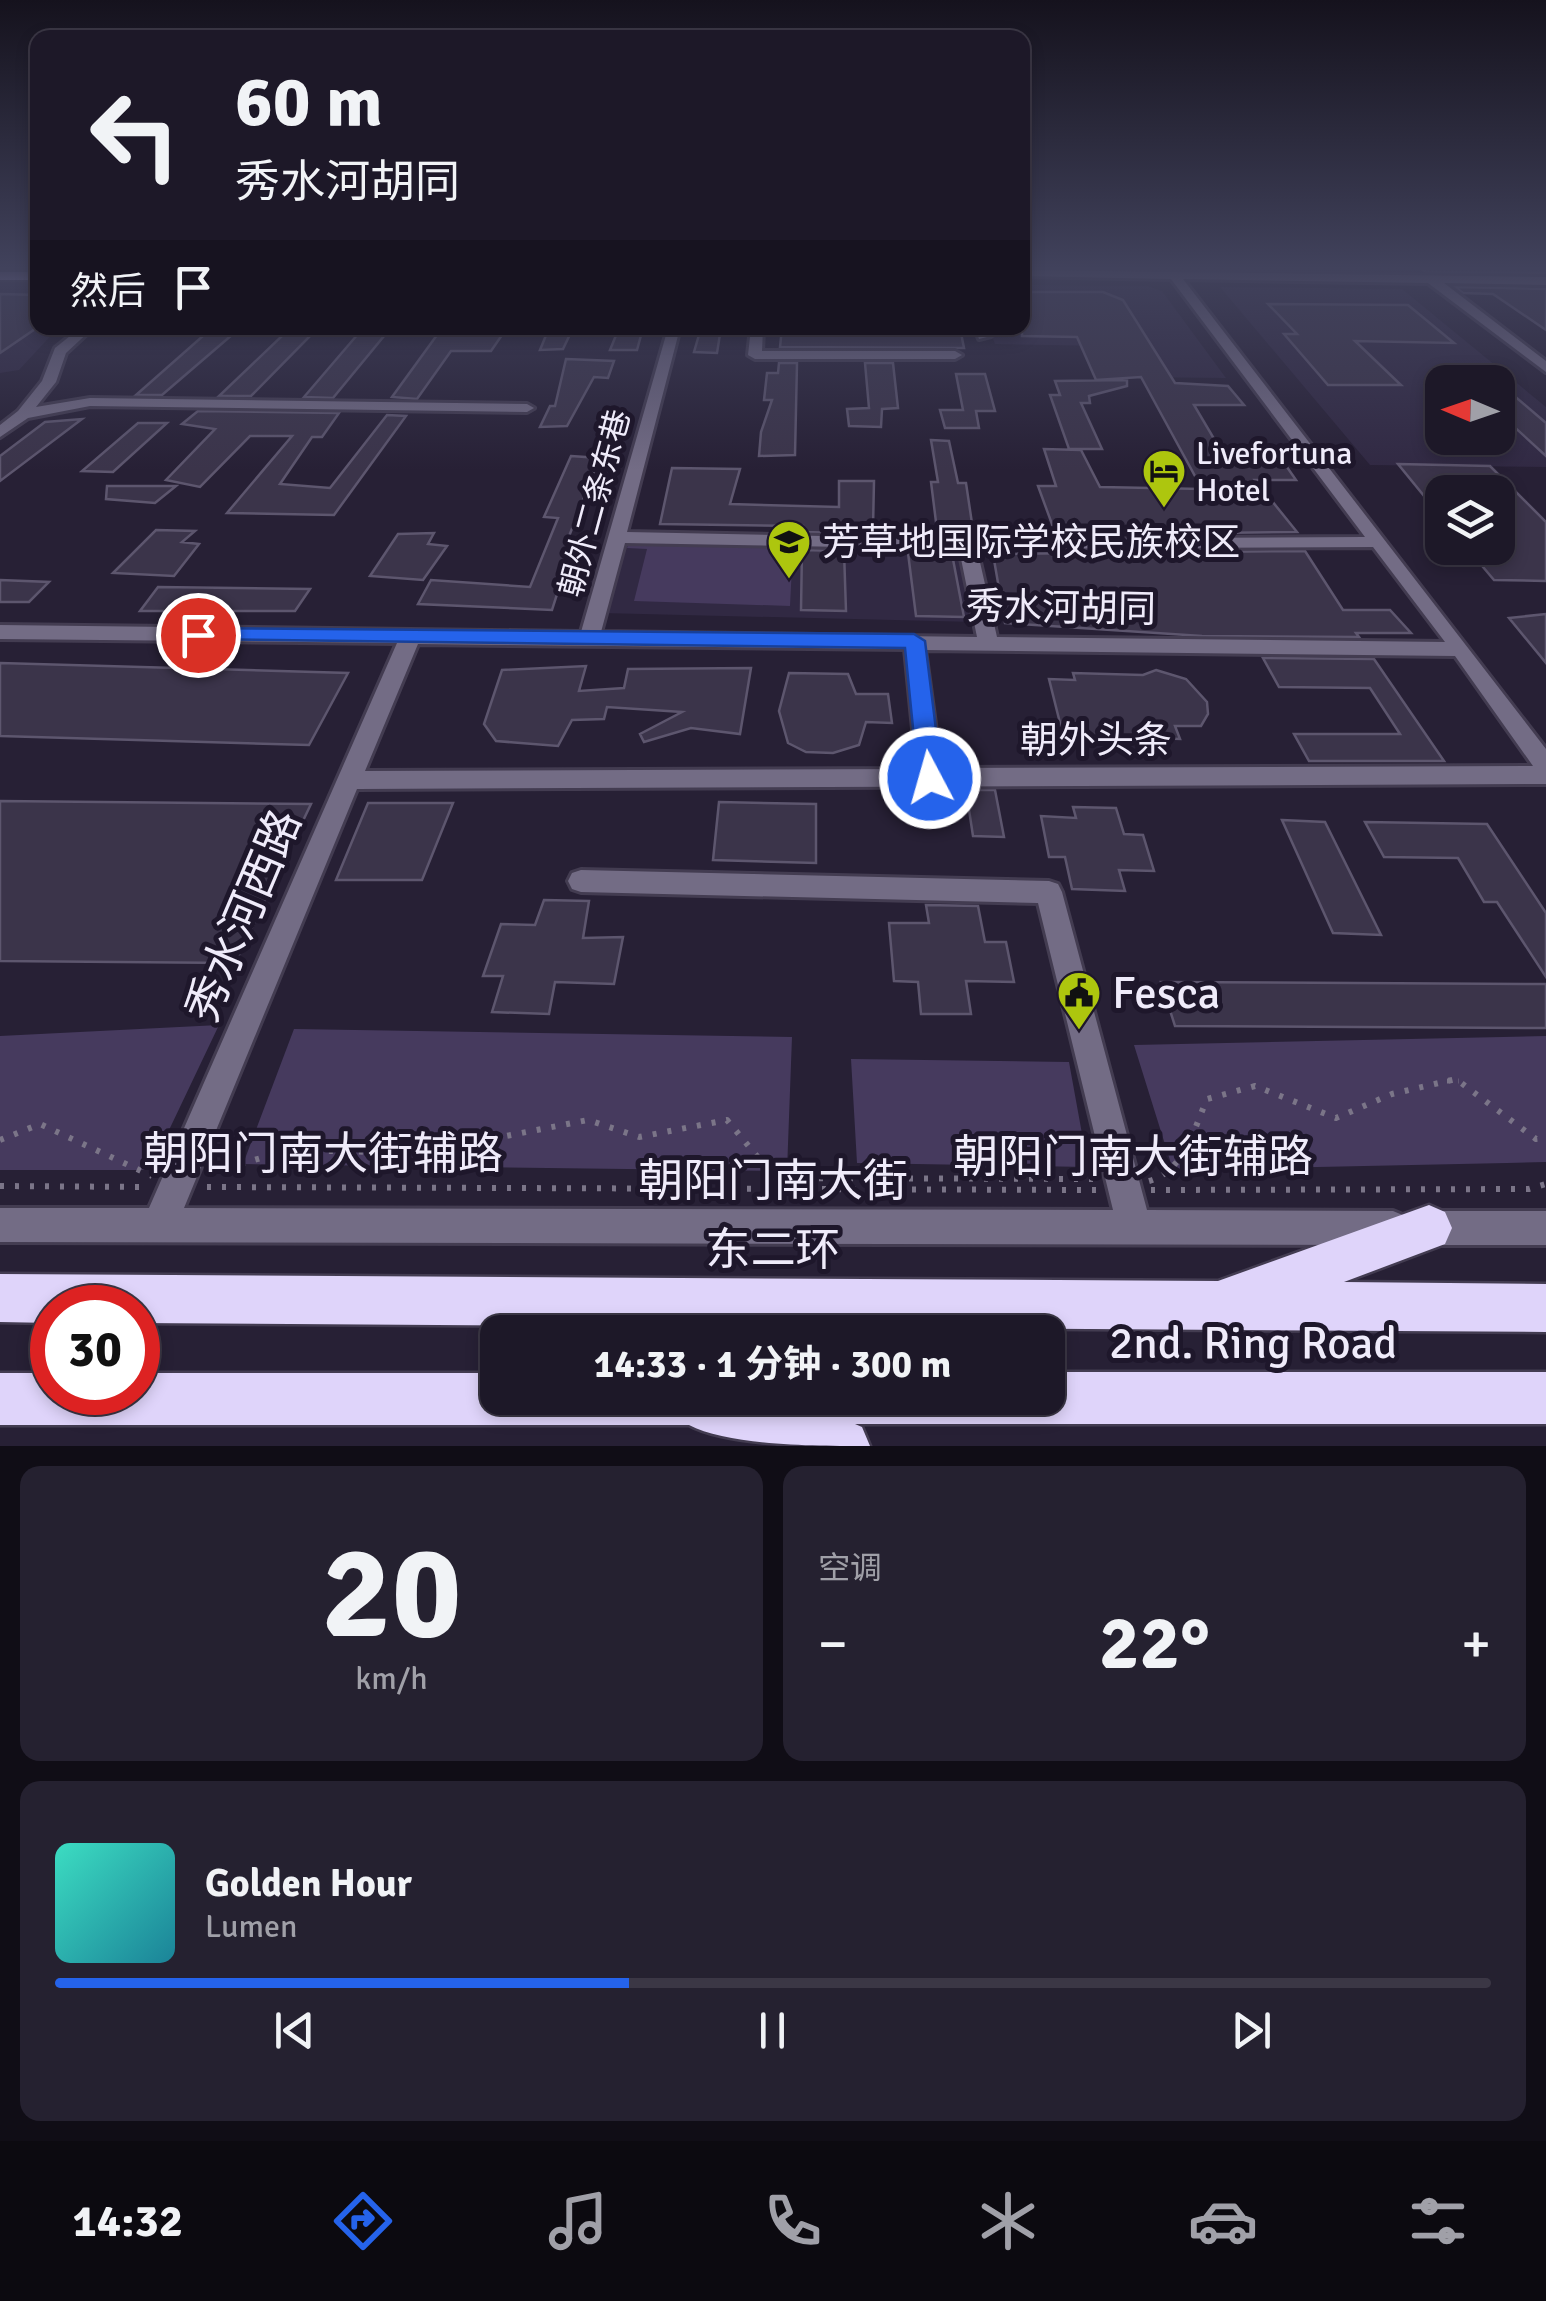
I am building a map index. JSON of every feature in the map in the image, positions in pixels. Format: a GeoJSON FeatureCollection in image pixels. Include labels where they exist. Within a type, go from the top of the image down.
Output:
{"type":"FeatureCollection","features":[{"type":"Feature","properties":{"kind":"highway"},"geometry":{"type":"LineString","coordinates":[[1214,1306],[1429,1228]]}},
{"type":"Feature","properties":{"kind":"highway","name":"东二环"},"geometry":{"type":"LineString","coordinates":[[0,1298],[1546,1308]]}},
{"type":"Feature","properties":{"kind":"highway","name":"2nd. Ring Road"},"geometry":{"type":"LineString","coordinates":[[1065,1399],[1546,1398]]}},
{"type":"Feature","properties":{"kind":"highway","name":"2nd. Ring Road"},"geometry":{"type":"LineString","coordinates":[[0,1399],[480,1399]]}},
{"type":"Feature","properties":{"kind":"highway"},"geometry":{"type":"LineString","coordinates":[[731,1415],[843,1446]]}},
{"type":"Feature","properties":{"kind":"street"},"geometry":{"type":"LineString","coordinates":[[0,432],[24,414],[48,382],[60,350],[78,335]]}},
{"type":"Feature","properties":{"kind":"street","name":"朝外二条东巷"},"geometry":{"type":"LineString","coordinates":[[590,636],[672,335]]}},
{"type":"Feature","properties":{"kind":"street"},"geometry":{"type":"LineString","coordinates":[[756,335],[755,355],[954,355]]}},
{"type":"Feature","properties":{"kind":"street"},"geometry":{"type":"LineString","coordinates":[[1221,335],[1461,649],[1546,767]]}},
{"type":"Feature","properties":{"kind":"street"},"geometry":{"type":"LineString","coordinates":[[1504,335],[1546,368]]}},
{"type":"Feature","properties":{"kind":"street"},"geometry":{"type":"LineString","coordinates":[[24,414],[90,402],[527,408]]}},
{"type":"Feature","properties":{"kind":"street"},"geometry":{"type":"LineString","coordinates":[[616,537],[967,544],[1380,542]]}},
{"type":"Feature","properties":{"kind":"street"},"geometry":{"type":"LineString","coordinates":[[967,544],[988,642]]}},
{"type":"Feature","properties":{"kind":"street","name":"秀水河胡同"},"geometry":{"type":"LineString","coordinates":[[0,632],[1461,649]]}},
{"type":"Feature","properties":{"kind":"street","name":"秀水河西路"},"geometry":{"type":"LineString","coordinates":[[158,1228],[410,637]]}},
{"type":"Feature","properties":{"kind":"street"},"geometry":{"type":"LineString","coordinates":[[914,641],[930,778]]}},
{"type":"Feature","properties":{"kind":"street","name":"朝外头条"},"geometry":{"type":"LineString","coordinates":[[347,780],[1546,775]]}},
{"type":"Feature","properties":{"kind":"street"},"geometry":{"type":"LineString","coordinates":[[581,881],[1049,892],[1135,1229]]}},
{"type":"Feature","properties":{"kind":"street","name":"朝阳门南大街"},"geometry":{"type":"LineString","coordinates":[[0,1225],[1546,1228]]}},
{"type":"Feature","properties":{"kind":"path"},"geometry":{"type":"LineString","coordinates":[[0,1140],[40,1124],[145,1176],[181,1180],[289,1150],[419,1154],[588,1120],[639,1137],[727,1120],[775,1178],[1125,1185],[1156,1181],[1173,1170],[1206,1098],[1255,1086],[1336,1118],[1392,1094],[1456,1079],[1536,1140],[1546,1138]]}},
{"type":"Feature","properties":{"kind":"path","name":"朝阳门南大街辅路"},"geometry":{"type":"LineString","coordinates":[[0,1186],[181,1180],[1530,1189],[1546,1184]]}},
{"type":"Feature","properties":{"kind":"shaded area"},"geometry":{"type":"Polygon","coordinates":[[[0,335],[51,335],[19,370],[0,373],[0,335]]]}},
{"type":"Feature","properties":{"kind":"shaded area"},"geometry":{"type":"Polygon","coordinates":[[[992,335],[1195,335],[1226,378],[1126,377],[1106,346],[995,344],[992,335]]]}},
{"type":"Feature","properties":{"kind":"shaded area"},"geometry":{"type":"Polygon","coordinates":[[[1261,335],[1459,335],[1495,365],[1425,365],[1425,455],[1515,455],[1515,382],[1546,407],[1546,467],[1370,465],[1261,335]]]}},
{"type":"Feature","properties":{"kind":"shaded area","name":"芳草地国际学校民族校区"},"geometry":{"type":"Polygon","coordinates":[[[621,538],[961,547],[975,622],[601,613],[621,538]]]}},
{"type":"Feature","properties":{"kind":"shaded area"},"geometry":{"type":"Polygon","coordinates":[[[629,542],[793,546],[790,606],[634,601],[647,549],[627,548],[629,542]]]}},
{"type":"Feature","properties":{"kind":"shaded area"},"geometry":{"type":"Polygon","coordinates":[[[219,1025],[150,1170],[0,1170],[0,1036],[219,1025]]]}},
{"type":"Feature","properties":{"kind":"shaded area"},"geometry":{"type":"Polygon","coordinates":[[[294,1029],[792,1037],[787,1171],[243,1164],[294,1029]]]}},
{"type":"Feature","properties":{"kind":"shaded area"},"geometry":{"type":"Polygon","coordinates":[[[1546,1036],[1546,1162],[1507,1163],[1173,1170],[1134,1045],[1546,1036]]]}},
{"type":"Feature","properties":{"kind":"shaded area"},"geometry":{"type":"Polygon","coordinates":[[[851,1059],[1069,1062],[1088,1167],[857,1163],[851,1059]]]}},
{"type":"Feature","properties":{"kind":"building"},"geometry":{"type":"Polygon","coordinates":[[[0,335],[26,335],[0,353],[0,335]]]}},
{"type":"Feature","properties":{"kind":"building"},"geometry":{"type":"Polygon","coordinates":[[[203,335],[231,335],[162,395],[136,395],[203,335]]]}},
{"type":"Feature","properties":{"kind":"building"},"geometry":{"type":"Polygon","coordinates":[[[282,335],[311,335],[251,396],[219,396],[282,335]]]}},
{"type":"Feature","properties":{"kind":"building"},"geometry":{"type":"Polygon","coordinates":[[[357,335],[384,336],[333,398],[304,397],[357,335]]]}},
{"type":"Feature","properties":{"kind":"building"},"geometry":{"type":"Polygon","coordinates":[[[437,335],[502,335],[491,351],[451,351],[417,399],[392,397],[437,335]]]}},
{"type":"Feature","properties":{"kind":"building"},"geometry":{"type":"Polygon","coordinates":[[[546,335],[569,335],[563,349],[540,350],[546,335]]]}},
{"type":"Feature","properties":{"kind":"building"},"geometry":{"type":"Polygon","coordinates":[[[616,335],[641,335],[637,350],[610,350],[616,335]]]}},
{"type":"Feature","properties":{"kind":"building"},"geometry":{"type":"Polygon","coordinates":[[[699,335],[720,335],[717,353],[694,352],[699,335]]]}},
{"type":"Feature","properties":{"kind":"building"},"geometry":{"type":"Polygon","coordinates":[[[781,335],[961,335],[964,348],[780,347],[781,335]]]}},
{"type":"Feature","properties":{"kind":"building"},"geometry":{"type":"Polygon","coordinates":[[[1145,335],[1175,383],[1228,386],[1244,405],[1194,405],[1220,449],[1273,447],[1296,480],[1255,480],[1297,532],[1056,535],[1038,486],[1056,486],[1044,449],[1081,450],[1100,487],[1202,489],[1141,377],[1096,380],[1077,337],[1022,336],[1145,335]]]}},
{"type":"Feature","properties":{"kind":"building"},"geometry":{"type":"Polygon","coordinates":[[[1285,335],[1445,335],[1454,343],[1355,341],[1401,385],[1328,385],[1285,335]]]}},
{"type":"Feature","properties":{"kind":"building"},"geometry":{"type":"Polygon","coordinates":[[[566,359],[614,361],[608,378],[594,377],[567,426],[540,427],[550,406],[555,406],[566,359]]]}},
{"type":"Feature","properties":{"kind":"building"},"geometry":{"type":"Polygon","coordinates":[[[779,363],[797,363],[795,455],[759,456],[761,432],[772,400],[764,400],[767,373],[778,373],[779,363]]]}},
{"type":"Feature","properties":{"kind":"building"},"geometry":{"type":"Polygon","coordinates":[[[865,363],[893,363],[898,408],[882,409],[881,427],[849,426],[847,409],[869,408],[865,363]]]}},
{"type":"Feature","properties":{"kind":"building"},"geometry":{"type":"Polygon","coordinates":[[[956,374],[985,374],[995,411],[976,411],[979,428],[945,428],[940,410],[963,410],[956,374]]]}},
{"type":"Feature","properties":{"kind":"building"},"geometry":{"type":"Polygon","coordinates":[[[1127,380],[1127,386],[1089,396],[1090,403],[1081,403],[1102,449],[1069,449],[1050,395],[1060,395],[1055,381],[1127,380]]]}},
{"type":"Feature","properties":{"kind":"building"},"geometry":{"type":"Polygon","coordinates":[[[1515,397],[1546,423],[1546,456],[1515,428],[1515,397]]]}},
{"type":"Feature","properties":{"kind":"building"},"geometry":{"type":"Polygon","coordinates":[[[198,411],[339,413],[322,437],[312,437],[280,484],[330,488],[387,415],[406,416],[334,515],[227,513],[292,436],[250,436],[200,487],[166,480],[215,429],[182,424],[198,411]]]}},
{"type":"Feature","properties":{"kind":"building"},"geometry":{"type":"Polygon","coordinates":[[[82,419],[0,481],[0,456],[45,422],[82,419]]]}},
{"type":"Feature","properties":{"kind":"building"},"geometry":{"type":"Polygon","coordinates":[[[138,423],[167,423],[113,472],[82,471],[138,423]]]}},
{"type":"Feature","properties":{"kind":"building"},"geometry":{"type":"Polygon","coordinates":[[[931,440],[949,441],[958,483],[966,483],[973,530],[937,530],[931,482],[938,482],[931,440]]]}},
{"type":"Feature","properties":{"kind":"building"},"geometry":{"type":"Polygon","coordinates":[[[571,456],[599,458],[568,539],[575,538],[552,610],[418,604],[431,580],[530,587],[558,518],[544,517],[571,456]]]}},
{"type":"Feature","properties":{"kind":"building"},"geometry":{"type":"Polygon","coordinates":[[[1398,464],[1490,466],[1499,475],[1425,475],[1425,497],[1398,464]]]}},
{"type":"Feature","properties":{"kind":"building"},"geometry":{"type":"Polygon","coordinates":[[[672,468],[740,469],[730,504],[839,507],[839,481],[874,481],[873,528],[843,528],[843,533],[803,532],[803,526],[660,524],[672,468]]]}},
{"type":"Feature","properties":{"kind":"building"},"geometry":{"type":"Polygon","coordinates":[[[107,486],[176,486],[155,503],[106,499],[107,486]]]}},
{"type":"Feature","properties":{"kind":"building"},"geometry":{"type":"Polygon","coordinates":[[[1515,491],[1546,522],[1546,581],[1494,580],[1481,565],[1515,565],[1515,491]]]}},
{"type":"Feature","properties":{"kind":"building"},"geometry":{"type":"Polygon","coordinates":[[[156,530],[195,531],[182,542],[199,544],[174,576],[113,573],[156,530]]]}},
{"type":"Feature","properties":{"kind":"building"},"geometry":{"type":"Polygon","coordinates":[[[434,533],[428,544],[447,546],[423,580],[370,576],[398,534],[434,533]]]}},
{"type":"Feature","properties":{"kind":"building"},"geometry":{"type":"Polygon","coordinates":[[[802,550],[844,551],[846,611],[801,610],[802,550]]]}},
{"type":"Feature","properties":{"kind":"building"},"geometry":{"type":"Polygon","coordinates":[[[1305,551],[1343,610],[1390,610],[1411,633],[1356,633],[1359,637],[1202,636],[1005,623],[993,554],[1305,551]]]}},
{"type":"Feature","properties":{"kind":"building"},"geometry":{"type":"Polygon","coordinates":[[[908,553],[952,554],[964,617],[916,616],[908,553]]]}},
{"type":"Feature","properties":{"kind":"building"},"geometry":{"type":"Polygon","coordinates":[[[0,580],[49,582],[29,602],[0,602],[0,580]]]}},
{"type":"Feature","properties":{"kind":"building"},"geometry":{"type":"Polygon","coordinates":[[[158,587],[310,589],[295,611],[140,611],[158,587]]]}},
{"type":"Feature","properties":{"kind":"building"},"geometry":{"type":"Polygon","coordinates":[[[1546,614],[1546,663],[1509,618],[1546,614]]]}},
{"type":"Feature","properties":{"kind":"building"},"geometry":{"type":"Polygon","coordinates":[[[1263,658],[1374,659],[1444,761],[1309,761],[1294,734],[1400,734],[1370,688],[1279,687],[1263,658]]]}},
{"type":"Feature","properties":{"kind":"building"},"geometry":{"type":"Polygon","coordinates":[[[0,663],[348,673],[309,745],[0,736],[0,663]]]}},
{"type":"Feature","properties":{"kind":"building"},"geometry":{"type":"Polygon","coordinates":[[[586,666],[579,691],[624,688],[628,669],[751,668],[740,734],[691,728],[644,742],[640,734],[682,712],[607,707],[604,719],[572,720],[558,746],[496,741],[484,724],[502,670],[586,666]]]}},
{"type":"Feature","properties":{"kind":"building"},"geometry":{"type":"Polygon","coordinates":[[[1156,670],[1186,679],[1207,702],[1208,714],[1201,726],[1175,726],[1180,739],[1063,735],[1049,679],[1075,680],[1073,673],[1143,675],[1156,670]]]}},
{"type":"Feature","properties":{"kind":"building"},"geometry":{"type":"Polygon","coordinates":[[[789,673],[848,674],[856,694],[888,694],[892,723],[866,722],[859,745],[833,753],[806,752],[788,743],[779,711],[789,673]]]}},
{"type":"Feature","properties":{"kind":"building"},"geometry":{"type":"Polygon","coordinates":[[[966,790],[995,790],[1004,837],[973,836],[966,790]]]}},
{"type":"Feature","properties":{"kind":"building"},"geometry":{"type":"Polygon","coordinates":[[[0,801],[311,804],[235,963],[0,961],[0,801]]]}},
{"type":"Feature","properties":{"kind":"building"},"geometry":{"type":"Polygon","coordinates":[[[719,802],[816,804],[816,863],[713,860],[719,802]]]}},
{"type":"Feature","properties":{"kind":"building"},"geometry":{"type":"Polygon","coordinates":[[[368,803],[453,803],[422,880],[336,880],[368,803]]]}},
{"type":"Feature","properties":{"kind":"building"},"geometry":{"type":"Polygon","coordinates":[[[1073,807],[1116,808],[1124,834],[1143,835],[1154,871],[1119,870],[1125,891],[1072,889],[1065,857],[1049,857],[1041,816],[1076,818],[1073,807]]]}},
{"type":"Feature","properties":{"kind":"building"},"geometry":{"type":"Polygon","coordinates":[[[1282,820],[1325,822],[1381,935],[1333,933],[1282,820]]]}},
{"type":"Feature","properties":{"kind":"building"},"geometry":{"type":"Polygon","coordinates":[[[1365,822],[1487,824],[1546,913],[1546,977],[1497,902],[1484,902],[1458,858],[1384,857],[1365,822]]]}},
{"type":"Feature","properties":{"kind":"building"},"geometry":{"type":"Polygon","coordinates":[[[544,900],[589,901],[583,938],[623,937],[614,984],[555,982],[549,1014],[492,1012],[503,976],[483,976],[501,924],[535,925],[544,900]]]}},
{"type":"Feature","properties":{"kind":"building"},"geometry":{"type":"Polygon","coordinates":[[[926,905],[978,906],[985,942],[1006,942],[1014,982],[966,981],[971,1014],[921,1014],[918,982],[894,981],[889,923],[929,923],[926,905]]]}},
{"type":"Feature","properties":{"kind":"building"},"geometry":{"type":"Polygon","coordinates":[[[1161,982],[1546,984],[1546,1028],[1175,1026],[1161,982]]]}},
{"type":"Feature","properties":{"kind":"place","name":"Livefortuna Hotel"},"geometry":{"type":"Point","coordinates":[1164,509]}},
{"type":"Feature","properties":{"kind":"place","name":"芳草地国际学校民族校区"},"geometry":{"type":"Point","coordinates":[789,580]}},
{"type":"Feature","properties":{"kind":"place","name":"Fesca"},"geometry":{"type":"Point","coordinates":[1079,1031]}},
{"type":"Feature","properties":{"kind":"route"},"geometry":{"type":"LineString","coordinates":[[198,635],[914,641],[930,778]]}}]}
